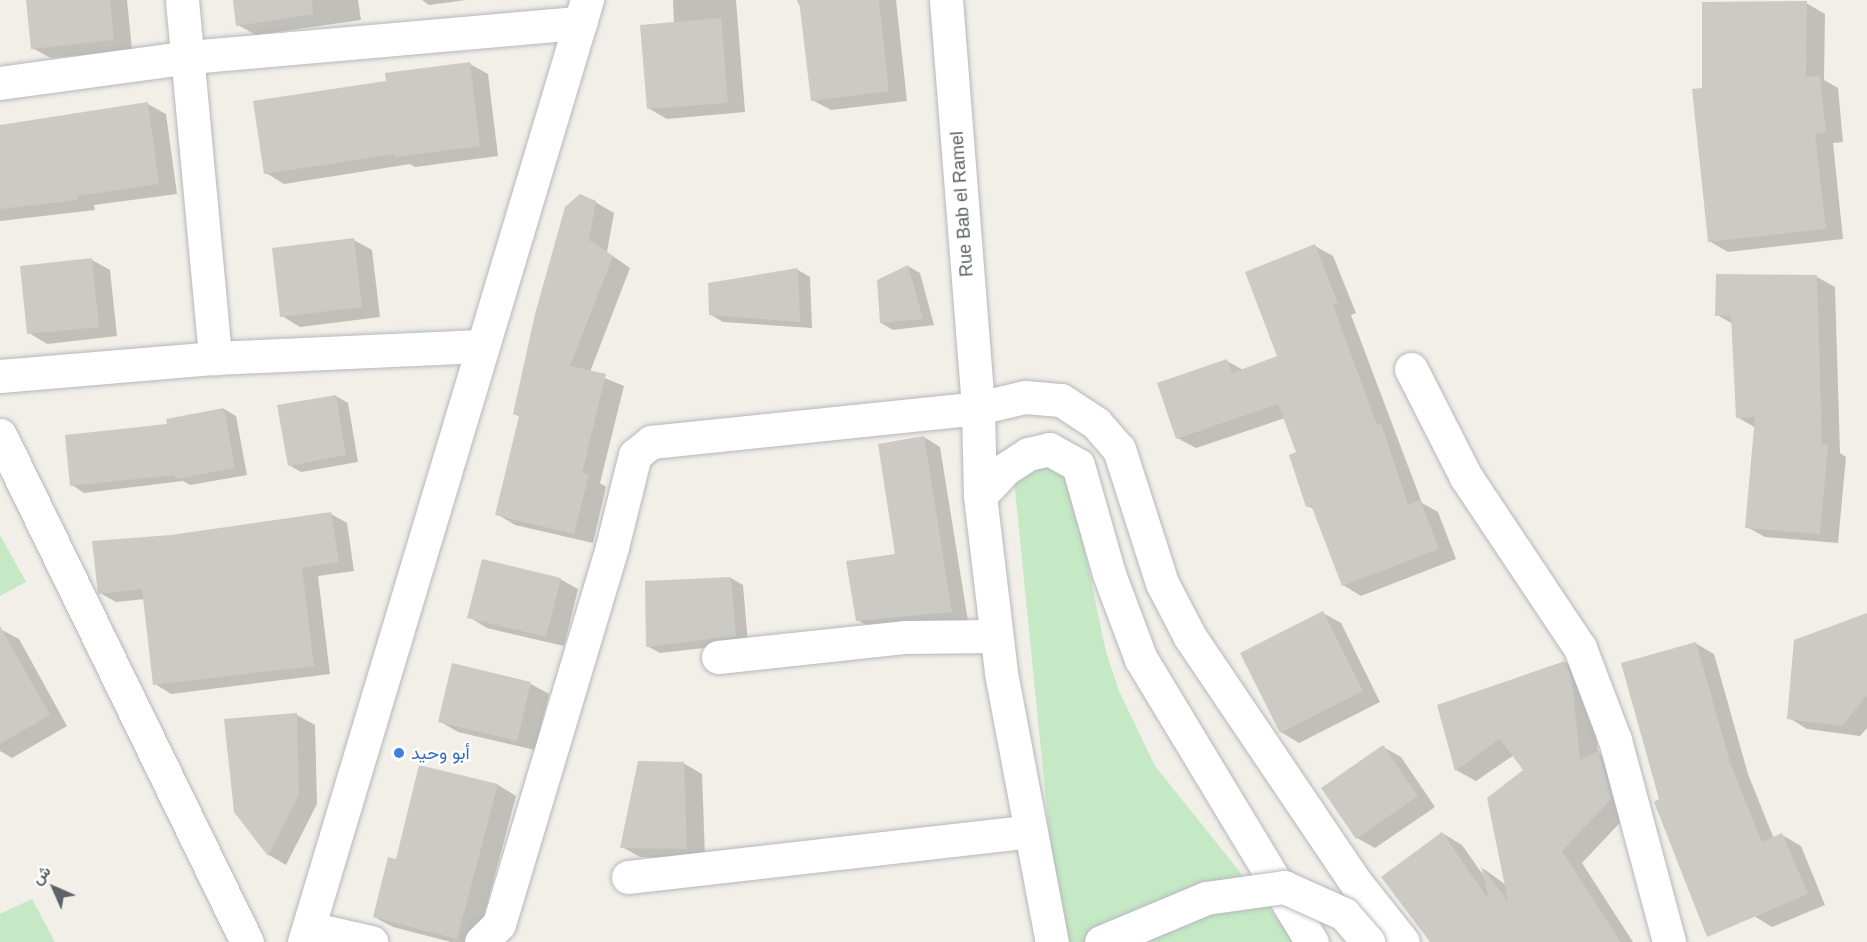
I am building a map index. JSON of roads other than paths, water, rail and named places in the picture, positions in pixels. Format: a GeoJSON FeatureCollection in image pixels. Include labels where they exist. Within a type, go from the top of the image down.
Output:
{"type":"FeatureCollection","features":[{"type":"Feature","properties":{"kind":"street"},"geometry":{"type":"LineString","coordinates":[[182,0],[215,358]]}},
{"type":"Feature","properties":{"kind":"street","name":"Rue Bab el Ramel"},"geometry":{"type":"LineString","coordinates":[[946,0],[978,408],[980,496],[996,636],[1030,831],[1046,940]]}},
{"type":"Feature","properties":{"kind":"street"},"geometry":{"type":"LineString","coordinates":[[0,83],[189,57],[584,11],[481,346],[307,935],[371,942]]}},
{"type":"Feature","properties":{"kind":"street"},"geometry":{"type":"LineString","coordinates":[[0,376],[215,358],[481,346]]}},
{"type":"Feature","properties":{"kind":"street"},"geometry":{"type":"LineString","coordinates":[[1411,369],[1466,477],[1580,648],[1612,730],[1669,942]]}},
{"type":"Feature","properties":{"kind":"street"},"geometry":{"type":"LineString","coordinates":[[481,942],[500,924],[612,547],[635,455],[651,442],[978,408],[1025,397],[1061,400],[1096,423],[1119,449],[1162,583],[1190,637],[1356,883],[1403,942]]}},
{"type":"Feature","properties":{"kind":"street"},"geometry":{"type":"LineString","coordinates":[[0,435],[247,942]]}},
{"type":"Feature","properties":{"kind":"street"},"geometry":{"type":"LineString","coordinates":[[980,496],[1005,469],[1028,454],[1049,449],[1078,465],[1109,574],[1141,659],[1312,942]]}},
{"type":"Feature","properties":{"kind":"street"},"geometry":{"type":"LineString","coordinates":[[718,657],[906,637],[996,636]]}},
{"type":"Feature","properties":{"kind":"street"},"geometry":{"type":"LineString","coordinates":[[628,877],[1030,831]]}},
{"type":"Feature","properties":{"kind":"street"},"geometry":{"type":"LineString","coordinates":[[1101,942],[1206,898],[1284,886],[1344,914],[1368,942]]}},
{"type":"Feature","properties":{"kind":"place","name":"أبو وحيد"},"geometry":{"type":"Point","coordinates":[399,753]}}]}
